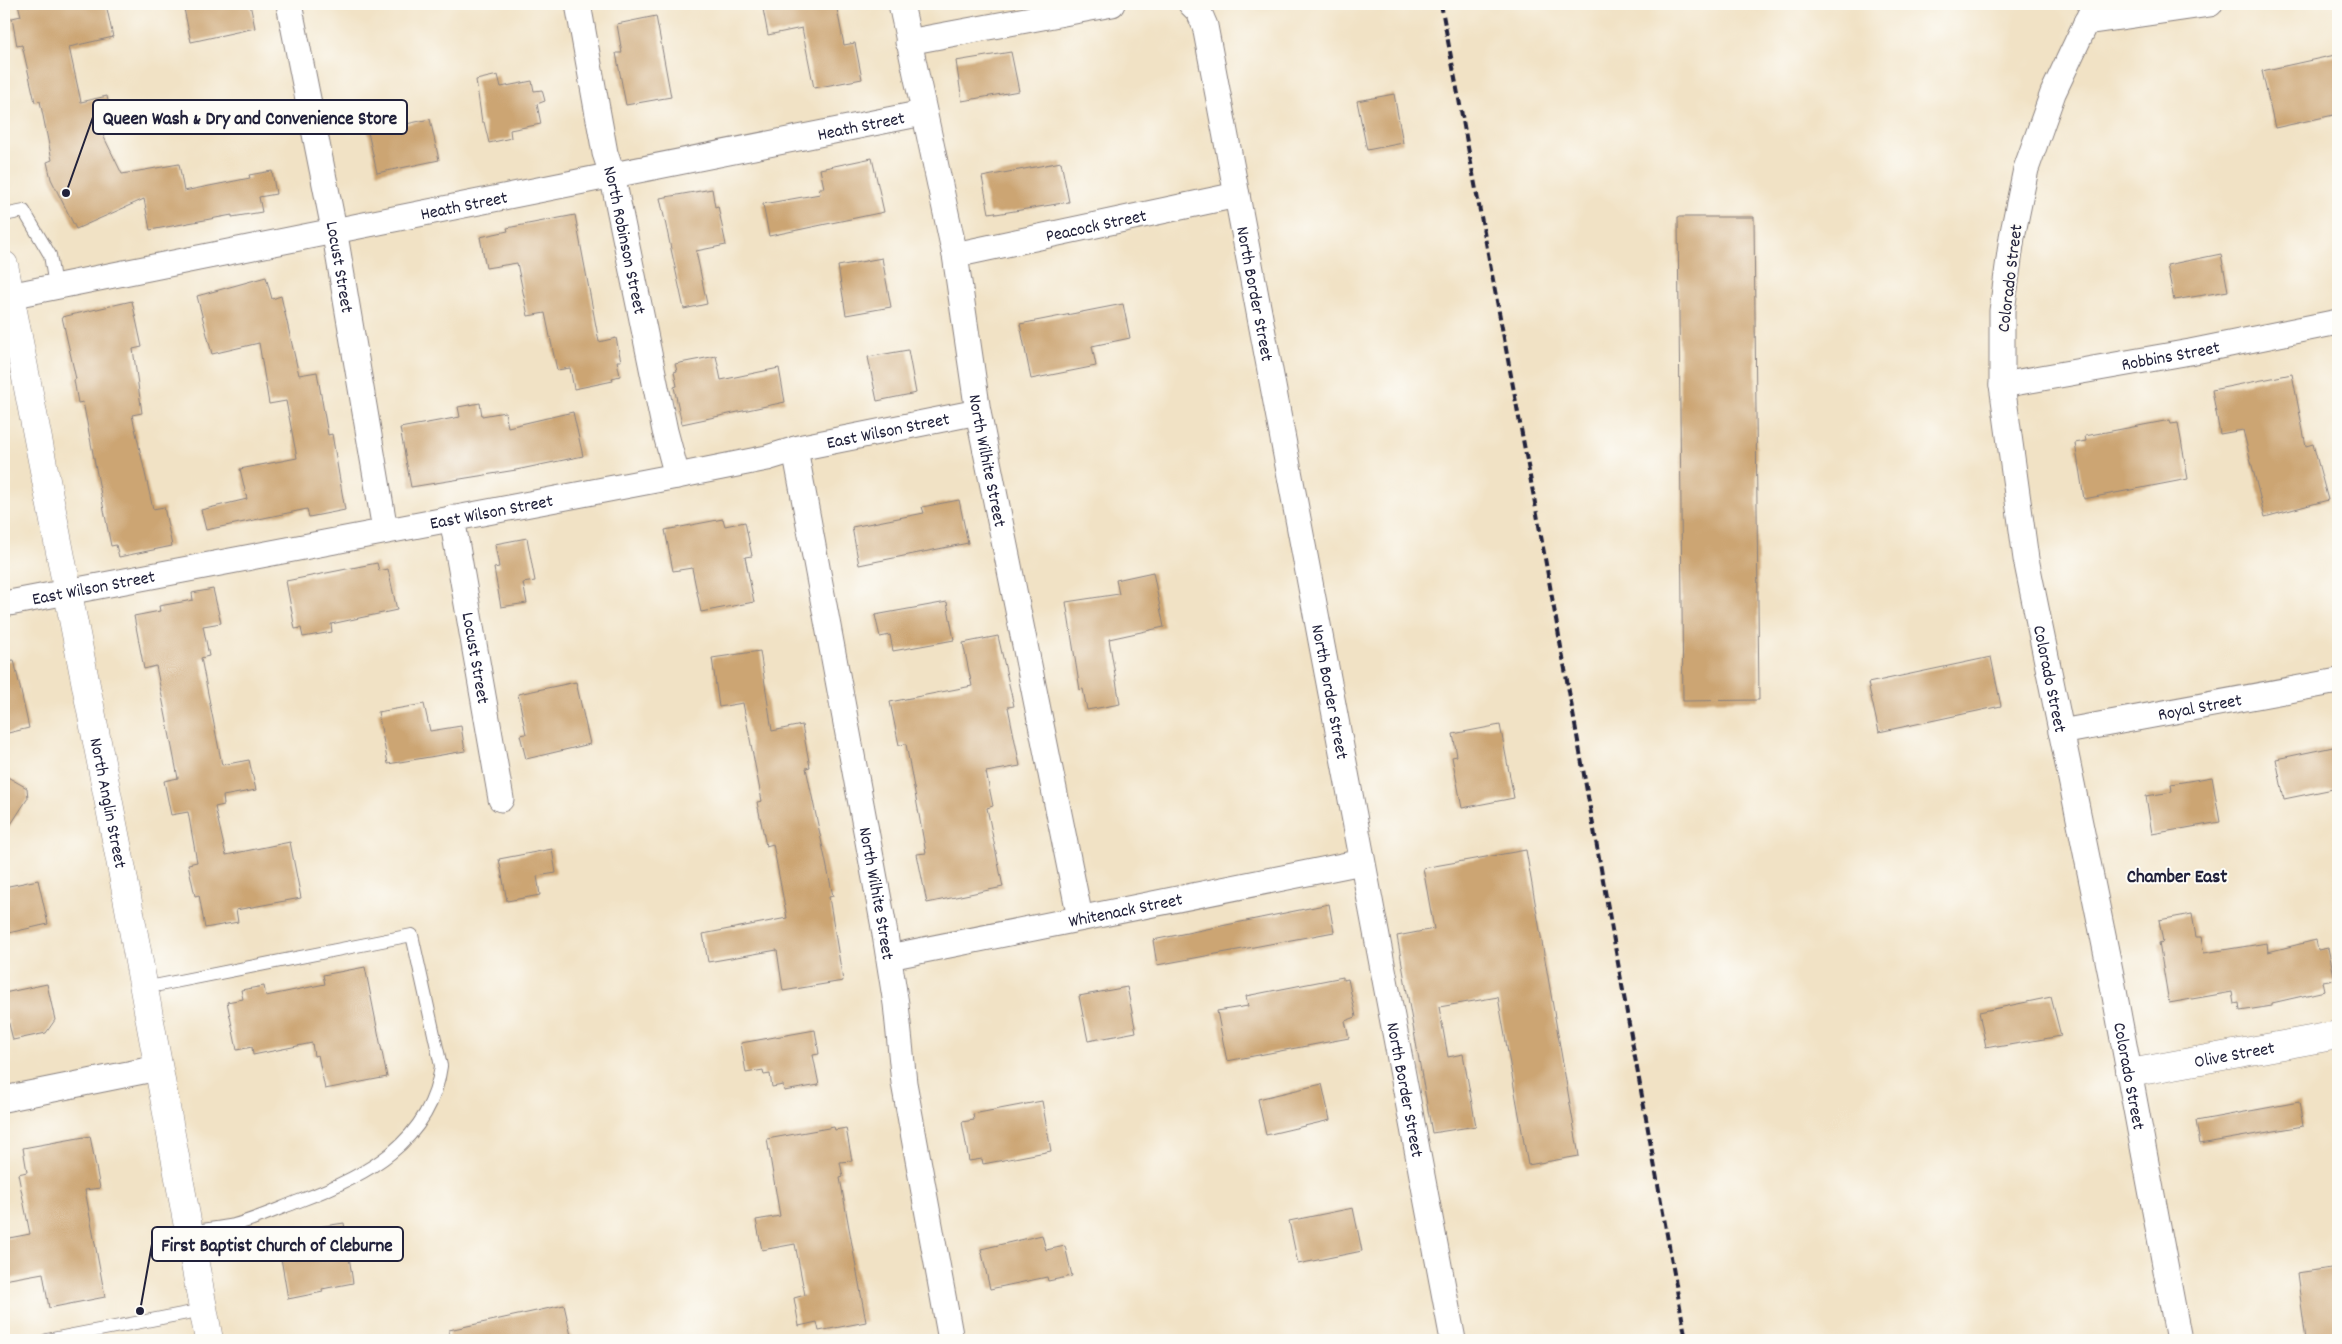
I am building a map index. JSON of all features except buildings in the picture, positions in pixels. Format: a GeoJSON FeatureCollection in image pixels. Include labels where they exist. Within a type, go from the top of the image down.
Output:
{"type":"FeatureCollection","features":[{"type":"Feature","properties":{"kind":"street","name":"Locust Street"},"geometry":{"type":"LineString","coordinates":[[289,4],[334,229],[385,530]]}},
{"type":"Feature","properties":{"kind":"street","name":"North Robinson Street"},"geometry":{"type":"LineString","coordinates":[[578,4],[604,153],[612,174],[665,431],[677,476]]}},
{"type":"Feature","properties":{"kind":"street","name":"North Wilhite Street"},"geometry":{"type":"LineString","coordinates":[[901,4],[955,255],[978,412],[1080,918]]}},
{"type":"Feature","properties":{"kind":"street"},"geometry":{"type":"LineString","coordinates":[[908,42],[1112,4]]}},
{"type":"Feature","properties":{"kind":"street","name":"North Border Street"},"geometry":{"type":"LineString","coordinates":[[1191,4],[1199,12],[1208,43],[1453,1340]]}},
{"type":"Feature","properties":{"kind":"street"},"geometry":{"type":"LineString","coordinates":[[2090,13],[2210,4]]}},
{"type":"Feature","properties":{"kind":"street","name":"Colorado Street"},"geometry":{"type":"LineString","coordinates":[[2090,13],[2053,93],[2026,169],[2012,237],[2002,311],[2002,385],[2026,559],[2130,1073],[2180,1340]]}},
{"type":"Feature","properties":{"kind":"street","name":"Heath Street"},"geometry":{"type":"LineString","coordinates":[[7,296],[334,229],[923,113]]}},
{"type":"Feature","properties":{"kind":"street","name":"Peacock Street"},"geometry":{"type":"LineString","coordinates":[[955,255],[1237,195]]}},
{"type":"Feature","properties":{"kind":"street","name":"North Anglin Street"},"geometry":{"type":"LineString","coordinates":[[4,265],[7,296],[68,592],[209,1340]]}},
{"type":"Feature","properties":{"kind":"street","name":"Robbins Street"},"geometry":{"type":"LineString","coordinates":[[2002,385],[2338,322]]}},
{"type":"Feature","properties":{"kind":"street","name":"East Wilson Street"},"geometry":{"type":"LineString","coordinates":[[4,604],[385,530],[677,476],[767,458],[795,449],[978,412]]}},
{"type":"Feature","properties":{"kind":"street","name":"North Wilhite Street"},"geometry":{"type":"LineString","coordinates":[[795,449],[889,957],[904,1083],[951,1340]]}},
{"type":"Feature","properties":{"kind":"street","name":"Locust Street"},"geometry":{"type":"LineString","coordinates":[[452,518],[501,799]]}},
{"type":"Feature","properties":{"kind":"street","name":"Royal Street"},"geometry":{"type":"LineString","coordinates":[[2060,732],[2338,681]]}},
{"type":"Feature","properties":{"kind":"street","name":"Whitenack Street"},"geometry":{"type":"LineString","coordinates":[[889,957],[1362,862]]}},
{"type":"Feature","properties":{"kind":"street","name":"Olive Street"},"geometry":{"type":"LineString","coordinates":[[2130,1073],[2338,1035]]}},
{"type":"Feature","properties":{"kind":"street"},"geometry":{"type":"LineString","coordinates":[[4,1099],[158,1068]]}},
{"type":"Feature","properties":{"kind":"lane"},"geometry":{"type":"LineString","coordinates":[[4,215],[24,212],[50,255],[55,286]]}},
{"type":"Feature","properties":{"kind":"lane"},"geometry":{"type":"LineString","coordinates":[[144,988],[412,935],[441,1066],[439,1078],[429,1104],[410,1134],[389,1157],[365,1173],[341,1186],[234,1225],[189,1232]]}},
{"type":"Feature","properties":{"kind":"lane"},"geometry":{"type":"LineString","coordinates":[[48,1340],[203,1310]]}},
{"type":"Feature","properties":{"kind":"railway"},"geometry":{"type":"LineString","coordinates":[[1441,4],[1535,503],[1686,1340]]}},
{"type":"Feature","properties":{"kind":"place","name":"Queen Wash & Dry and Convenience Store"},"geometry":{"type":"Point","coordinates":[66,193]}},
{"type":"Feature","properties":{"kind":"place","name":"First Baptist Church of Cleburne"},"geometry":{"type":"Point","coordinates":[140,1311]}},
{"type":"Feature","properties":{"kind":"district","name":"Chamber East"},"geometry":{"type":"Point","coordinates":[2177,875]}}]}
